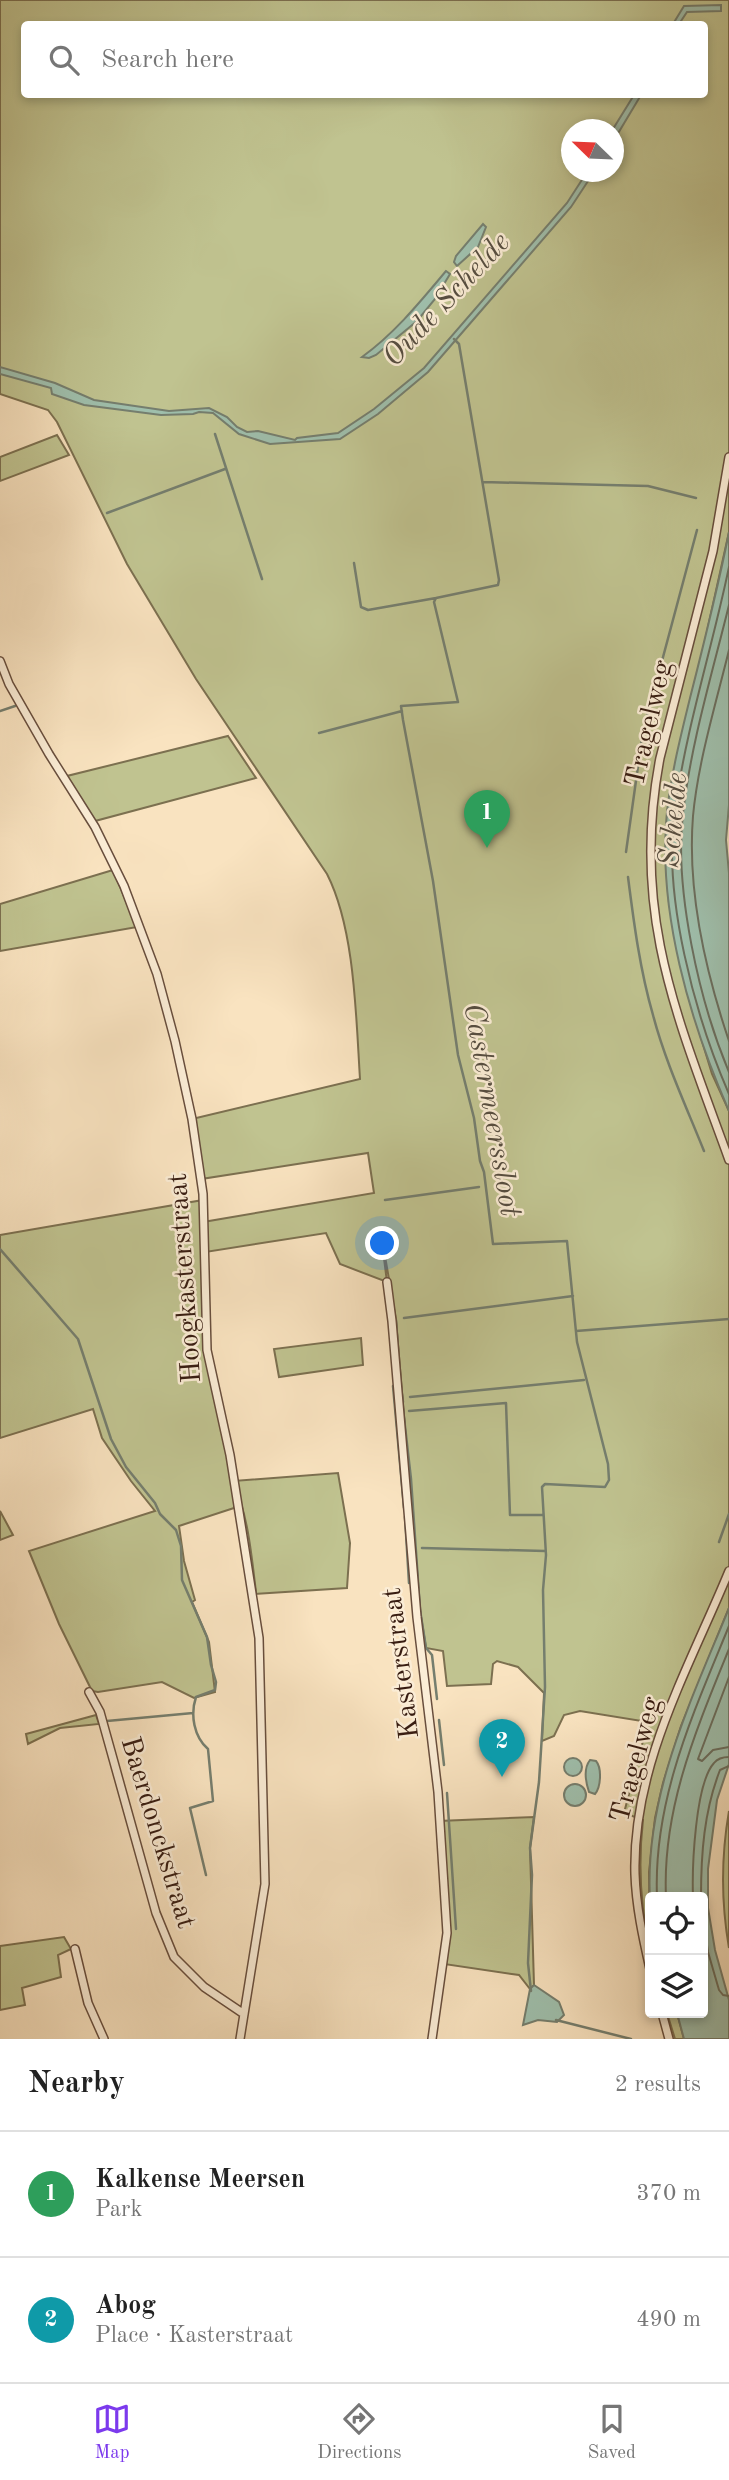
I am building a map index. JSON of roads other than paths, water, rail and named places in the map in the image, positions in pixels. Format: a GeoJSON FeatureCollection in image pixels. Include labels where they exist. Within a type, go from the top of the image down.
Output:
{"type":"FeatureCollection","features":[{"type":"Feature","properties":{"kind":"street","name":"Tragelweg"},"geometry":{"type":"LineString","coordinates":[[729,457],[713,551],[658,768],[649,862],[657,930],[671,996],[729,1160]]}},
{"type":"Feature","properties":{"kind":"street","name":"Hoogkasterstraat"},"geometry":{"type":"LineString","coordinates":[[0,661],[9,684],[95,827],[124,886],[157,974],[192,1119],[203,1194],[207,1350],[230,1455],[259,1637],[265,1884],[244,2014]]}},
{"type":"Feature","properties":{"kind":"street","name":"Kasterstraat"},"geometry":{"type":"LineString","coordinates":[[387,1282],[415,1607],[438,1792],[447,1933],[432,2039]]}},
{"type":"Feature","properties":{"kind":"street","name":"Tragelweg"},"geometry":{"type":"LineString","coordinates":[[648,1955],[636,1883],[641,1804],[663,1724],[729,1571]]}},
{"type":"Feature","properties":{"kind":"street","name":"Baerdonckstraat"},"geometry":{"type":"LineString","coordinates":[[89,1692],[100,1712],[153,1902],[174,1957],[204,1987],[244,2014]]}},
{"type":"Feature","properties":{"kind":"street"},"geometry":{"type":"LineString","coordinates":[[75,1949],[88,2003],[104,2039]]}},
{"type":"Feature","properties":{"kind":"street"},"geometry":{"type":"LineString","coordinates":[[240,2039],[244,2014]]}},
{"type":"Feature","properties":{"kind":"street"},"geometry":{"type":"LineString","coordinates":[[663,2018],[669,2039]]}},
{"type":"Feature","properties":{"kind":"water"},"geometry":{"type":"Polygon","coordinates":[[[721,5],[721,11],[687,12],[681,21],[675,21],[684,6],[721,5]]]}},
{"type":"Feature","properties":{"kind":"water"},"geometry":{"type":"Polygon","coordinates":[[[632,98],[639,98],[624,123],[624,119],[619,119],[632,98]]]}},
{"type":"Feature","properties":{"kind":"water"},"geometry":{"type":"Polygon","coordinates":[[[581,182],[587,182],[571,207],[428,372],[378,414],[340,439],[270,444],[239,434],[213,413],[161,415],[84,405],[52,394],[51,388],[0,374],[0,367],[55,383],[94,400],[169,411],[209,408],[247,432],[258,431],[295,440],[338,433],[374,409],[424,368],[567,203],[581,182]]]}},
{"type":"Feature","properties":{"kind":"water"},"geometry":{"type":"Polygon","coordinates":[[[483,224],[486,227],[478,247],[457,266],[454,262],[456,256],[483,224]]]}},
{"type":"Feature","properties":{"kind":"water"},"geometry":{"type":"Polygon","coordinates":[[[446,271],[450,274],[417,321],[376,355],[362,357],[417,306],[446,271]]]}},
{"type":"Feature","properties":{"kind":"water","name":"Schelde"},"geometry":{"type":"Polygon","coordinates":[[[729,532],[729,805],[726,840],[729,873],[729,1111],[701,1041],[680,965],[672,927],[665,850],[667,812],[674,769],[729,532]]]}},
{"type":"Feature","properties":{"kind":"water"},"geometry":{"type":"Polygon","coordinates":[[[729,1608],[729,1764],[717,1800],[708,1869],[708,1892],[650,1892],[654,1824],[662,1786],[686,1714],[729,1608]]]}},
{"type":"Feature","properties":{"kind":"water"},"geometry":{"type":"Polygon","coordinates":[[[573,1758],[579,1761],[582,1767],[579,1773],[573,1776],[567,1773],[564,1767],[567,1761],[573,1758]]]}},
{"type":"Feature","properties":{"kind":"water"},"geometry":{"type":"Polygon","coordinates":[[[590,1760],[596,1761],[600,1773],[599,1787],[595,1794],[589,1792],[586,1780],[586,1768],[590,1760]]]}},
{"type":"Feature","properties":{"kind":"water"},"geometry":{"type":"Polygon","coordinates":[[[575,1784],[583,1787],[586,1795],[583,1803],[575,1806],[567,1803],[564,1795],[567,1787],[575,1784]]]}},
{"type":"Feature","properties":{"kind":"water"},"geometry":{"type":"Polygon","coordinates":[[[708,1908],[715,1950],[729,2000],[729,2039],[684,2039],[678,2018],[708,2018],[708,1908]]]}},
{"type":"Feature","properties":{"kind":"water"},"geometry":{"type":"Polygon","coordinates":[[[534,1985],[559,2002],[564,2015],[557,2022],[538,2020],[523,2025],[530,1989],[534,1985]]]}},
{"type":"Feature","properties":{"kind":"waterway","name":"Castermeerssloot"},"geometry":{"type":"LineString","coordinates":[[454,339],[459,344],[499,580],[498,585],[436,598],[434,602],[458,702],[401,706],[433,881],[458,1055],[484,1172],[493,1244],[567,1241],[577,1342],[608,1464],[609,1480],[605,1487],[545,1484],[542,1487],[546,1555],[543,1590],[545,1687],[539,1782],[530,1848],[532,1875],[528,1963],[531,1991]]}},
{"type":"Feature","properties":{"kind":"waterway"},"geometry":{"type":"LineString","coordinates":[[215,434],[262,579]]}},
{"type":"Feature","properties":{"kind":"waterway"},"geometry":{"type":"LineString","coordinates":[[107,513],[225,469]]}},
{"type":"Feature","properties":{"kind":"waterway"},"geometry":{"type":"LineString","coordinates":[[483,482],[648,486],[696,498]]}},
{"type":"Feature","properties":{"kind":"waterway"},"geometry":{"type":"LineString","coordinates":[[647,717],[697,530]]}},
{"type":"Feature","properties":{"kind":"waterway"},"geometry":{"type":"LineString","coordinates":[[354,563],[361,607],[368,610],[436,598]]}},
{"type":"Feature","properties":{"kind":"waterway"},"geometry":{"type":"LineString","coordinates":[[0,711],[15,706]]}},
{"type":"Feature","properties":{"kind":"waterway"},"geometry":{"type":"LineString","coordinates":[[319,733],[402,711]]}},
{"type":"Feature","properties":{"kind":"waterway"},"geometry":{"type":"LineString","coordinates":[[626,852],[642,738]]}},
{"type":"Feature","properties":{"kind":"waterway"},"geometry":{"type":"LineString","coordinates":[[628,877],[648,998],[670,1066],[704,1151]]}},
{"type":"Feature","properties":{"kind":"waterway"},"geometry":{"type":"LineString","coordinates":[[385,1200],[479,1187]]}},
{"type":"Feature","properties":{"kind":"waterway"},"geometry":{"type":"LineString","coordinates":[[0,1249],[78,1339],[111,1439],[126,1467],[155,1503],[160,1514],[176,1530],[181,1546],[182,1580],[207,1637],[216,1682],[215,1690],[196,1697],[193,1711],[196,1732],[208,1749],[213,1801],[190,1808],[206,1875]]}},
{"type":"Feature","properties":{"kind":"waterway"},"geometry":{"type":"LineString","coordinates":[[404,1318],[573,1296]]}},
{"type":"Feature","properties":{"kind":"waterway"},"geometry":{"type":"LineString","coordinates":[[576,1331],[729,1319]]}},
{"type":"Feature","properties":{"kind":"waterway"},"geometry":{"type":"LineString","coordinates":[[396,1320],[398,1350]]}},
{"type":"Feature","properties":{"kind":"waterway"},"geometry":{"type":"LineString","coordinates":[[410,1397],[584,1380]]}},
{"type":"Feature","properties":{"kind":"waterway"},"geometry":{"type":"LineString","coordinates":[[400,1381],[403,1402]]}},
{"type":"Feature","properties":{"kind":"waterway"},"geometry":{"type":"LineString","coordinates":[[393,1386],[404,1508]]}},
{"type":"Feature","properties":{"kind":"waterway"},"geometry":{"type":"LineString","coordinates":[[409,1411],[506,1403],[510,1515],[542,1515]]}},
{"type":"Feature","properties":{"kind":"waterway"},"geometry":{"type":"LineString","coordinates":[[403,1409],[420,1610],[426,1648],[432,1655],[437,1699]]}},
{"type":"Feature","properties":{"kind":"waterway"},"geometry":{"type":"LineString","coordinates":[[719,1542],[729,1514]]}},
{"type":"Feature","properties":{"kind":"waterway"},"geometry":{"type":"LineString","coordinates":[[405,1517],[409,1583]]}},
{"type":"Feature","properties":{"kind":"waterway"},"geometry":{"type":"LineString","coordinates":[[422,1548],[545,1551]]}},
{"type":"Feature","properties":{"kind":"waterway"},"geometry":{"type":"LineString","coordinates":[[107,1721],[193,1713]]}},
{"type":"Feature","properties":{"kind":"waterway"},"geometry":{"type":"LineString","coordinates":[[439,1720],[444,1765]]}},
{"type":"Feature","properties":{"kind":"waterway"},"geometry":{"type":"LineString","coordinates":[[447,1793],[456,1929]]}},
{"type":"Feature","properties":{"kind":"waterway","name":"Castermeerssloot"},"geometry":{"type":"LineString","coordinates":[[556,2020],[631,2039]]}},
{"type":"Feature","properties":{"kind":"place","name":"Kalkense Meersen"},"geometry":{"type":"Point","coordinates":[487,848]}},
{"type":"Feature","properties":{"kind":"place","name":"Abog"},"geometry":{"type":"Point","coordinates":[502,1777]}},
{"type":"Feature","properties":{"kind":"water label","name":"Oude Schelde"},"geometry":{"type":"Point","coordinates":[447,300]}}]}
